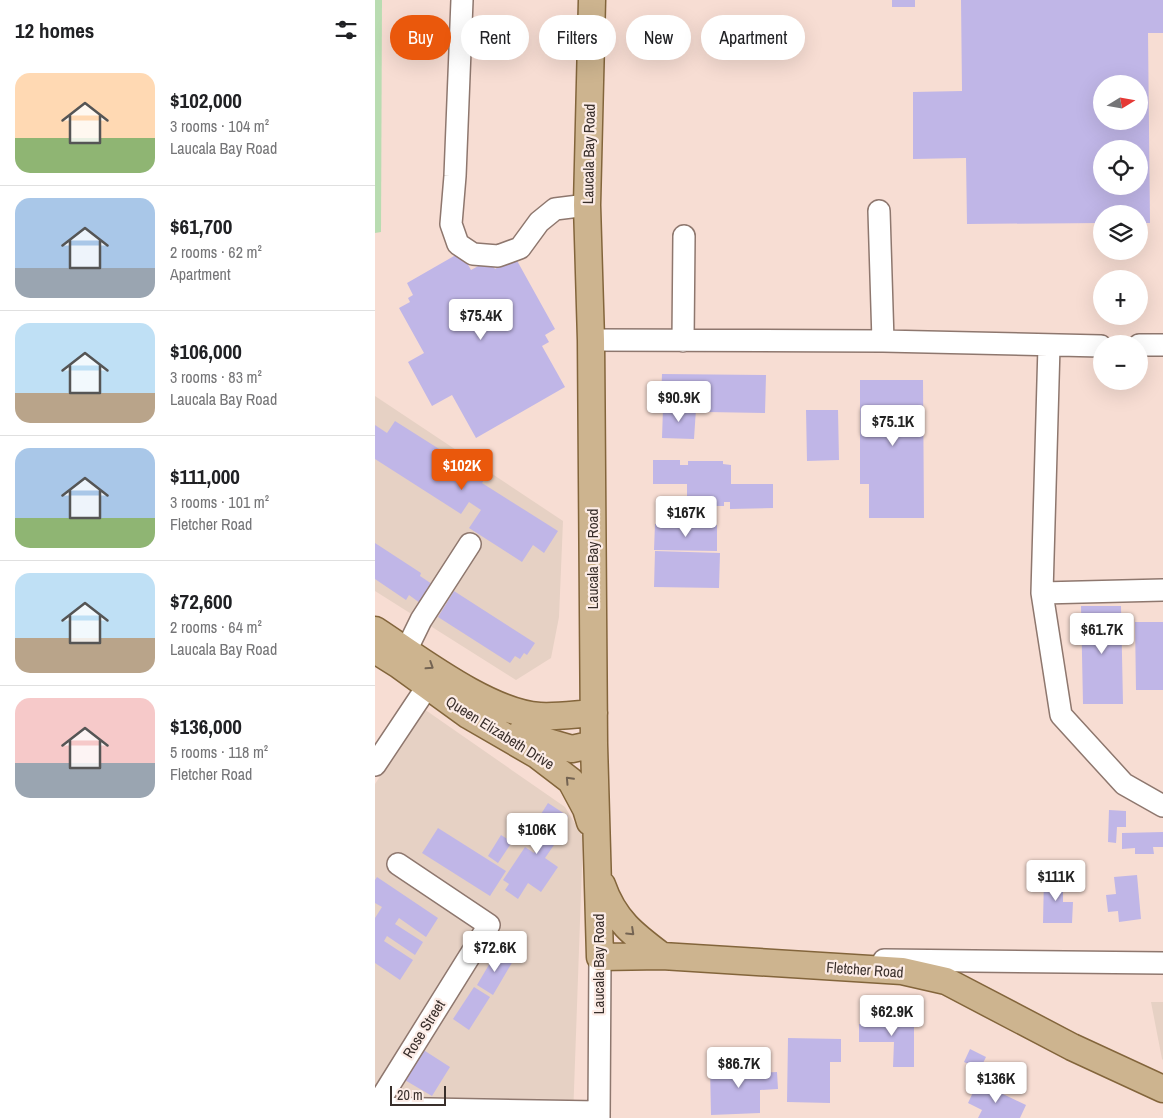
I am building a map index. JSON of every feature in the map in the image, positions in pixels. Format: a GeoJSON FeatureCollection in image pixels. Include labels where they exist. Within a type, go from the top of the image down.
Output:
{"type":"FeatureCollection","features":[{"type":"Feature","properties":{"kind":"main road","name":"Laucala Bay Road"},"geometry":{"type":"LineString","coordinates":[[592,0],[587,205],[591,340],[593,713],[600,957]]}},
{"type":"Feature","properties":{"kind":"main road","name":"Queen Elizabeth Drive"},"geometry":{"type":"LineString","coordinates":[[375,630],[403,658],[427,687],[469,715],[537,755],[571,781],[586,809],[596,840]]}},
{"type":"Feature","properties":{"kind":"main road","name":"Queen Elizabeth Drive"},"geometry":{"type":"LineString","coordinates":[[375,650],[403,658],[474,694],[511,710],[539,716],[593,713]]}},
{"type":"Feature","properties":{"kind":"main road"},"geometry":{"type":"LineString","coordinates":[[469,715],[533,739],[572,749],[594,744]]}},
{"type":"Feature","properties":{"kind":"main road"},"geometry":{"type":"LineString","coordinates":[[599,875],[605,892],[619,919],[641,940],[672,957]]}},
{"type":"Feature","properties":{"kind":"main road","name":"Fletcher Road"},"geometry":{"type":"LineString","coordinates":[[600,957],[672,957],[903,971],[945,981],[1072,1047],[1163,1089]]}},
{"type":"Feature","properties":{"kind":"street"},"geometry":{"type":"LineString","coordinates":[[462,0],[455,176],[451,224],[458,244],[473,254],[498,256],[520,248],[539,222],[555,209],[587,205]]}},
{"type":"Feature","properties":{"kind":"street"},"geometry":{"type":"LineString","coordinates":[[879,212],[883,341]]}},
{"type":"Feature","properties":{"kind":"street"},"geometry":{"type":"LineString","coordinates":[[683,341],[684,236]]}},
{"type":"Feature","properties":{"kind":"street"},"geometry":{"type":"LineString","coordinates":[[591,340],[883,341],[1093,346]]}},
{"type":"Feature","properties":{"kind":"street"},"geometry":{"type":"LineString","coordinates":[[1148,346],[1163,345]]}},
{"type":"Feature","properties":{"kind":"street"},"geometry":{"type":"LineString","coordinates":[[1049,346],[1042,593],[1061,715],[1125,784],[1163,806]]}},
{"type":"Feature","properties":{"kind":"street"},"geometry":{"type":"LineString","coordinates":[[403,658],[421,620],[470,544]]}},
{"type":"Feature","properties":{"kind":"street"},"geometry":{"type":"LineString","coordinates":[[1042,593],[1163,590]]}},
{"type":"Feature","properties":{"kind":"street"},"geometry":{"type":"LineString","coordinates":[[375,765],[427,687]]}},
{"type":"Feature","properties":{"kind":"street","name":"Rose Street"},"geometry":{"type":"LineString","coordinates":[[375,1108],[489,925],[397,864]]}},
{"type":"Feature","properties":{"kind":"street","name":"Laucala Bay Road"},"geometry":{"type":"LineString","coordinates":[[599,1115],[600,957]]}},
{"type":"Feature","properties":{"kind":"street"},"geometry":{"type":"LineString","coordinates":[[672,957],[1163,963]]}},
{"type":"Feature","properties":{"kind":"street"},"geometry":{"type":"LineString","coordinates":[[375,1108],[599,1115]]}},
{"type":"Feature","properties":{"kind":"shaded area"},"geometry":{"type":"Polygon","coordinates":[[[375,396],[563,521],[559,617],[551,658],[516,680],[375,591],[375,396]]]}},
{"type":"Feature","properties":{"kind":"shaded area"},"geometry":{"type":"Polygon","coordinates":[[[424,709],[565,807],[583,837],[573,1118],[375,1118],[375,784],[424,709]]]}},
{"type":"Feature","properties":{"kind":"shaded area"},"geometry":{"type":"Polygon","coordinates":[[[1151,1002],[1163,1002],[1163,1060],[1162,1059],[1151,1002]]]}},
{"type":"Feature","properties":{"kind":"green space"},"geometry":{"type":"Polygon","coordinates":[[[375,0],[382,0],[381,232],[375,233],[375,0]]]}},
{"type":"Feature","properties":{"kind":"building"},"geometry":{"type":"Polygon","coordinates":[[[892,0],[915,0],[915,7],[892,7],[892,0]]]}},
{"type":"Feature","properties":{"kind":"building"},"geometry":{"type":"Polygon","coordinates":[[[961,0],[1163,0],[1163,33],[1148,33],[1150,223],[1148,223],[1148,205],[1093,205],[1093,223],[967,224],[966,158],[913,159],[913,92],[962,91],[961,0]]]}},
{"type":"Feature","properties":{"kind":"building"},"geometry":{"type":"Polygon","coordinates":[[[461,252],[471,270],[489,260],[495,269],[515,257],[555,329],[545,335],[549,342],[542,346],[565,387],[476,438],[452,395],[432,406],[408,362],[424,353],[399,308],[410,302],[408,298],[413,295],[407,283],[461,252]]]}},
{"type":"Feature","properties":{"kind":"building"},"geometry":{"type":"Polygon","coordinates":[[[662,374],[766,375],[765,413],[707,412],[707,401],[661,400],[662,374]]]}},
{"type":"Feature","properties":{"kind":"building"},"geometry":{"type":"Polygon","coordinates":[[[860,380],[923,380],[924,518],[869,518],[869,484],[860,484],[860,380]]]}},
{"type":"Feature","properties":{"kind":"building"},"geometry":{"type":"Polygon","coordinates":[[[663,408],[696,409],[694,439],[662,438],[663,408]]]}},
{"type":"Feature","properties":{"kind":"building"},"geometry":{"type":"Polygon","coordinates":[[[806,410],[838,410],[839,460],[807,461],[806,410]]]}},
{"type":"Feature","properties":{"kind":"building"},"geometry":{"type":"Polygon","coordinates":[[[395,421],[485,478],[482,483],[558,531],[544,553],[533,545],[522,562],[469,528],[481,510],[469,502],[461,514],[375,459],[375,425],[387,433],[395,421]]]}},
{"type":"Feature","properties":{"kind":"building"},"geometry":{"type":"Polygon","coordinates":[[[653,460],[680,460],[680,465],[688,465],[688,461],[723,461],[723,464],[731,465],[731,484],[773,484],[773,508],[730,509],[730,502],[724,502],[724,506],[715,506],[715,503],[709,503],[709,512],[703,512],[703,516],[687,516],[687,484],[653,484],[653,460]]]}},
{"type":"Feature","properties":{"kind":"building"},"geometry":{"type":"Polygon","coordinates":[[[655,524],[717,525],[717,551],[654,550],[655,524]]]}},
{"type":"Feature","properties":{"kind":"building"},"geometry":{"type":"Polygon","coordinates":[[[375,543],[421,573],[420,576],[432,584],[420,603],[409,595],[406,600],[375,579],[375,543]]]}},
{"type":"Feature","properties":{"kind":"building"},"geometry":{"type":"Polygon","coordinates":[[[655,551],[720,553],[719,588],[654,587],[655,551]]]}},
{"type":"Feature","properties":{"kind":"building"},"geometry":{"type":"Polygon","coordinates":[[[454,591],[535,643],[527,655],[524,653],[520,659],[515,656],[510,663],[438,617],[454,591]]]}},
{"type":"Feature","properties":{"kind":"building"},"geometry":{"type":"Polygon","coordinates":[[[1081,606],[1121,606],[1123,704],[1083,704],[1081,606]]]}},
{"type":"Feature","properties":{"kind":"building"},"geometry":{"type":"Polygon","coordinates":[[[1135,622],[1163,622],[1163,690],[1136,690],[1135,622]]]}},
{"type":"Feature","properties":{"kind":"building"},"geometry":{"type":"Polygon","coordinates":[[[548,803],[568,816],[559,830],[563,832],[545,858],[558,867],[541,892],[528,883],[518,899],[505,890],[509,884],[503,880],[525,847],[534,853],[541,842],[529,833],[548,803]]]}},
{"type":"Feature","properties":{"kind":"building"},"geometry":{"type":"Polygon","coordinates":[[[1109,810],[1126,811],[1126,827],[1117,827],[1116,843],[1108,842],[1109,810]]]}},
{"type":"Feature","properties":{"kind":"building"},"geometry":{"type":"Polygon","coordinates":[[[438,828],[506,871],[490,896],[422,853],[438,828]]]}},
{"type":"Feature","properties":{"kind":"building"},"geometry":{"type":"Polygon","coordinates":[[[1163,832],[1163,847],[1153,847],[1154,854],[1135,854],[1135,848],[1122,849],[1122,833],[1163,832]]]}},
{"type":"Feature","properties":{"kind":"building"},"geometry":{"type":"Polygon","coordinates":[[[501,835],[512,842],[498,863],[488,856],[501,835]]]}},
{"type":"Feature","properties":{"kind":"building"},"geometry":{"type":"Polygon","coordinates":[[[1137,875],[1141,919],[1119,922],[1118,911],[1108,912],[1106,895],[1116,894],[1114,877],[1137,875]]]}},
{"type":"Feature","properties":{"kind":"building"},"geometry":{"type":"Polygon","coordinates":[[[377,877],[438,918],[426,937],[399,918],[395,924],[423,942],[415,955],[387,936],[384,941],[413,960],[400,980],[375,963],[375,918],[382,907],[375,903],[375,880],[377,877]]]}},
{"type":"Feature","properties":{"kind":"building"},"geometry":{"type":"Polygon","coordinates":[[[1044,877],[1063,877],[1063,902],[1073,902],[1072,923],[1043,923],[1044,877]]]}},
{"type":"Feature","properties":{"kind":"building"},"geometry":{"type":"Polygon","coordinates":[[[497,951],[513,961],[493,995],[477,985],[497,951]]]}},
{"type":"Feature","properties":{"kind":"building"},"geometry":{"type":"Polygon","coordinates":[[[474,987],[490,997],[469,1030],[453,1019],[474,987]]]}},
{"type":"Feature","properties":{"kind":"building"},"geometry":{"type":"Polygon","coordinates":[[[882,1012],[902,1012],[901,1024],[914,1024],[914,1067],[893,1067],[894,1042],[859,1042],[859,1024],[882,1024],[882,1012]]]}},
{"type":"Feature","properties":{"kind":"building"},"geometry":{"type":"Polygon","coordinates":[[[788,1038],[841,1039],[841,1062],[830,1062],[830,1103],[787,1102],[788,1038]]]}},
{"type":"Feature","properties":{"kind":"building"},"geometry":{"type":"Polygon","coordinates":[[[422,1049],[450,1067],[432,1096],[403,1079],[422,1049]]]}},
{"type":"Feature","properties":{"kind":"building"},"geometry":{"type":"Polygon","coordinates":[[[970,1049],[986,1057],[980,1069],[964,1062],[970,1049]]]}},
{"type":"Feature","properties":{"kind":"building"},"geometry":{"type":"Polygon","coordinates":[[[758,1066],[758,1073],[777,1072],[778,1089],[760,1090],[760,1113],[711,1115],[710,1067],[758,1066]]]}},
{"type":"Feature","properties":{"kind":"building"},"geometry":{"type":"Polygon","coordinates":[[[984,1085],[1026,1105],[1020,1118],[978,1118],[982,1110],[968,1103],[976,1086],[983,1089],[984,1085]]]}}]}
